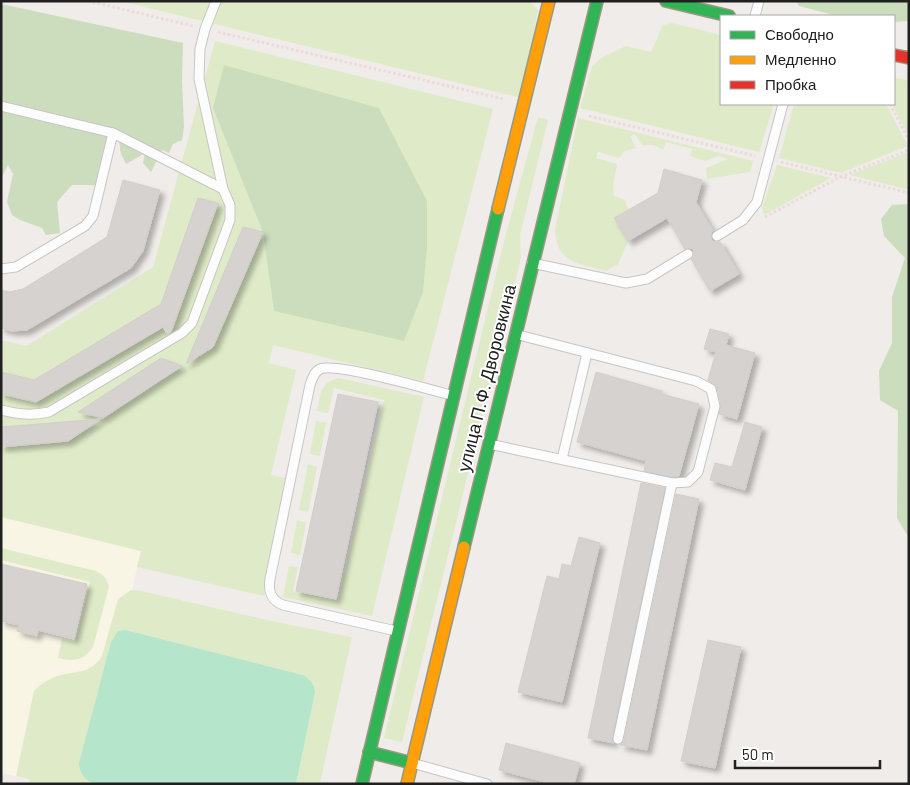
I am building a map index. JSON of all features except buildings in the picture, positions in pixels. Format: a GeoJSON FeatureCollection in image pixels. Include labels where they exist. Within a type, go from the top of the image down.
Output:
{"type":"FeatureCollection","features":[{"type":"Feature","properties":{"kind":"street","name":"улица П.Ф. Дворовкина"},"geometry":{"type":"LineString","coordinates":[[362,784],[549,1]]}},
{"type":"Feature","properties":{"kind":"street","name":"улица П.Ф. Дворовкина"},"geometry":{"type":"LineString","coordinates":[[407,784],[514,334],[597,1]]}},
{"type":"Feature","properties":{"kind":"street"},"geometry":{"type":"LineString","coordinates":[[666,1],[725,15]]}},
{"type":"Feature","properties":{"kind":"street"},"geometry":{"type":"LineString","coordinates":[[895,55],[909,58]]}},
{"type":"Feature","properties":{"kind":"street"},"geometry":{"type":"LineString","coordinates":[[369,752],[412,763]]}},
{"type":"Feature","properties":{"kind":"lane"},"geometry":{"type":"LineString","coordinates":[[1,410],[22,415],[36,415],[49,412],[182,334],[192,323],[230,220],[230,204],[224,189],[199,79],[200,49],[205,29],[216,1]]}},
{"type":"Feature","properties":{"kind":"lane"},"geometry":{"type":"LineString","coordinates":[[755,15],[759,1]]}},
{"type":"Feature","properties":{"kind":"lane"},"geometry":{"type":"LineString","coordinates":[[716,236],[744,220],[757,202],[783,105]]}},
{"type":"Feature","properties":{"kind":"lane"},"geometry":{"type":"LineString","coordinates":[[1,106],[113,133],[224,189]]}},
{"type":"Feature","properties":{"kind":"lane"},"geometry":{"type":"LineString","coordinates":[[1,269],[16,267],[84,226],[93,216],[113,133]]}},
{"type":"Feature","properties":{"kind":"lane"},"geometry":{"type":"LineString","coordinates":[[532,263],[626,283],[647,279],[688,254]]}},
{"type":"Feature","properties":{"kind":"lane"},"geometry":{"type":"LineString","coordinates":[[488,443],[672,482],[688,482],[698,472],[715,406],[711,389],[696,381],[514,334]]}},
{"type":"Feature","properties":{"kind":"lane"},"geometry":{"type":"LineString","coordinates":[[562,459],[587,353]]}},
{"type":"Feature","properties":{"kind":"lane"},"geometry":{"type":"LineString","coordinates":[[399,632],[283,604],[276,602],[271,596],[270,579],[310,385],[313,375],[320,369],[341,368],[454,396]]}},
{"type":"Feature","properties":{"kind":"lane"},"geometry":{"type":"LineString","coordinates":[[618,739],[672,482]]}},
{"type":"Feature","properties":{"kind":"lane"},"geometry":{"type":"LineString","coordinates":[[412,763],[487,784]]}},
{"type":"Feature","properties":{"kind":"path"},"geometry":{"type":"LineString","coordinates":[[88,1],[523,104]]}},
{"type":"Feature","properties":{"kind":"path"},"geometry":{"type":"LineString","coordinates":[[891,105],[909,140]]}},
{"type":"Feature","properties":{"kind":"path"},"geometry":{"type":"LineString","coordinates":[[570,112],[909,193]]}},
{"type":"Feature","properties":{"kind":"path"},"geometry":{"type":"LineString","coordinates":[[766,218],[840,176],[909,150]]}},
{"type":"Feature","properties":{"kind":"shaded area"},"geometry":{"type":"Polygon","coordinates":[[[1,517],[141,551],[132,590],[352,637],[320,784],[30,784],[29,779],[1,773],[1,517]]]}},
{"type":"Feature","properties":{"kind":"green space"},"geometry":{"type":"Polygon","coordinates":[[[120,1],[530,1],[538,10],[521,98],[120,1]]]}},
{"type":"Feature","properties":{"kind":"green space"},"geometry":{"type":"Polygon","coordinates":[[[796,1],[909,1],[909,21],[895,22],[895,15],[834,15],[799,6],[796,1]]]}},
{"type":"Feature","properties":{"kind":"green space"},"geometry":{"type":"Polygon","coordinates":[[[1,4],[183,43],[184,127],[182,140],[173,144],[169,153],[162,150],[151,172],[143,163],[145,153],[126,164],[121,154],[118,134],[99,185],[72,185],[57,202],[60,233],[46,235],[42,228],[12,215],[7,202],[13,174],[8,165],[1,179],[1,4]]]}},
{"type":"Feature","properties":{"kind":"green space"},"geometry":{"type":"Polygon","coordinates":[[[673,23],[720,35],[720,105],[774,105],[759,152],[580,108],[592,67],[601,58],[626,46],[651,52],[663,25],[673,23]]]}},
{"type":"Feature","properties":{"kind":"green space"},"geometry":{"type":"Polygon","coordinates":[[[215,41],[493,109],[423,381],[273,345],[269,363],[296,370],[271,475],[285,478],[264,596],[137,567],[141,551],[1,517],[1,340],[26,346],[153,267],[215,41]]]}},
{"type":"Feature","properties":{"kind":"green space"},"geometry":{"type":"Polygon","coordinates":[[[224,65],[379,108],[427,201],[427,248],[423,292],[404,341],[274,311],[263,232],[213,108],[224,65]]]}},
{"type":"Feature","properties":{"kind":"green space"},"geometry":{"type":"Polygon","coordinates":[[[895,77],[909,81],[909,136],[893,105],[895,105],[895,77]]]}},
{"type":"Feature","properties":{"kind":"green space"},"geometry":{"type":"Polygon","coordinates":[[[794,105],[887,105],[908,146],[841,173],[779,158],[794,105]]]}},
{"type":"Feature","properties":{"kind":"green space"},"geometry":{"type":"Polygon","coordinates":[[[538,117],[548,120],[520,235],[521,258],[402,742],[384,738],[504,241],[538,117]]]}},
{"type":"Feature","properties":{"kind":"green space"},"geometry":{"type":"Polygon","coordinates":[[[578,118],[753,161],[750,172],[707,179],[706,168],[728,159],[719,156],[705,161],[690,156],[692,149],[666,142],[663,150],[654,145],[642,145],[635,134],[630,136],[636,148],[625,151],[619,158],[598,152],[596,158],[617,164],[613,186],[614,196],[625,200],[628,210],[614,218],[628,241],[618,264],[606,271],[578,263],[565,256],[560,250],[555,230],[578,118]]]}},
{"type":"Feature","properties":{"kind":"green space"},"geometry":{"type":"Polygon","coordinates":[[[909,152],[909,190],[850,175],[909,152]]]}},
{"type":"Feature","properties":{"kind":"green space"},"geometry":{"type":"Polygon","coordinates":[[[777,165],[831,178],[764,215],[762,208],[777,165]]]}},
{"type":"Feature","properties":{"kind":"green space"},"geometry":{"type":"Polygon","coordinates":[[[909,204],[909,538],[897,518],[898,411],[880,400],[879,371],[892,343],[892,297],[905,258],[884,236],[881,219],[892,205],[909,204]]]}},
{"type":"Feature","properties":{"kind":"green space"},"geometry":{"type":"Polygon","coordinates":[[[339,378],[424,397],[372,616],[283,597],[289,566],[298,567],[293,591],[338,601],[384,400],[334,388],[328,413],[317,411],[322,390],[328,383],[339,378]]]}},
{"type":"Feature","properties":{"kind":"green space"},"geometry":{"type":"Polygon","coordinates":[[[316,421],[326,423],[320,456],[310,454],[316,421]]]}},
{"type":"Feature","properties":{"kind":"green space"},"geometry":{"type":"Polygon","coordinates":[[[308,464],[317,467],[308,512],[299,510],[308,464]]]}},
{"type":"Feature","properties":{"kind":"green space"},"geometry":{"type":"Polygon","coordinates":[[[297,520],[306,523],[300,555],[291,553],[297,520]]]}},
{"type":"Feature","properties":{"kind":"green space"},"geometry":{"type":"Polygon","coordinates":[[[1,548],[96,571],[105,577],[109,587],[90,652],[82,658],[73,660],[58,658],[62,639],[75,642],[90,582],[1,560],[1,548]]]}},
{"type":"Feature","properties":{"kind":"green space"},"geometry":{"type":"Polygon","coordinates":[[[131,590],[352,637],[320,784],[296,784],[315,693],[303,675],[126,630],[118,631],[90,782],[95,784],[30,784],[29,779],[16,776],[34,691],[57,676],[88,669],[98,662],[102,656],[118,599],[131,590]]]}},
{"type":"Feature","properties":{"kind":"green space"},"geometry":{"type":"Polygon","coordinates":[[[126,630],[303,675],[308,679],[313,685],[315,693],[296,784],[95,784],[88,781],[82,774],[79,763],[111,642],[118,631],[126,630]]]}},
{"type":"Feature","properties":{"kind":"traffic: fast"},"geometry":{"type":"LineString","coordinates":[[464,547],[597,1]]}},
{"type":"Feature","properties":{"kind":"traffic: fast"},"geometry":{"type":"LineString","coordinates":[[666,1],[725,15]]}},
{"type":"Feature","properties":{"kind":"traffic: fast"},"geometry":{"type":"LineString","coordinates":[[362,784],[498,209]]}},
{"type":"Feature","properties":{"kind":"traffic: fast"},"geometry":{"type":"LineString","coordinates":[[369,752],[412,763]]}},
{"type":"Feature","properties":{"kind":"traffic: slow"},"geometry":{"type":"LineString","coordinates":[[498,209],[549,1]]}},
{"type":"Feature","properties":{"kind":"traffic: slow"},"geometry":{"type":"LineString","coordinates":[[407,784],[464,547]]}},
{"type":"Feature","properties":{"kind":"traffic: jam"},"geometry":{"type":"LineString","coordinates":[[895,55],[909,58]]}}]}
